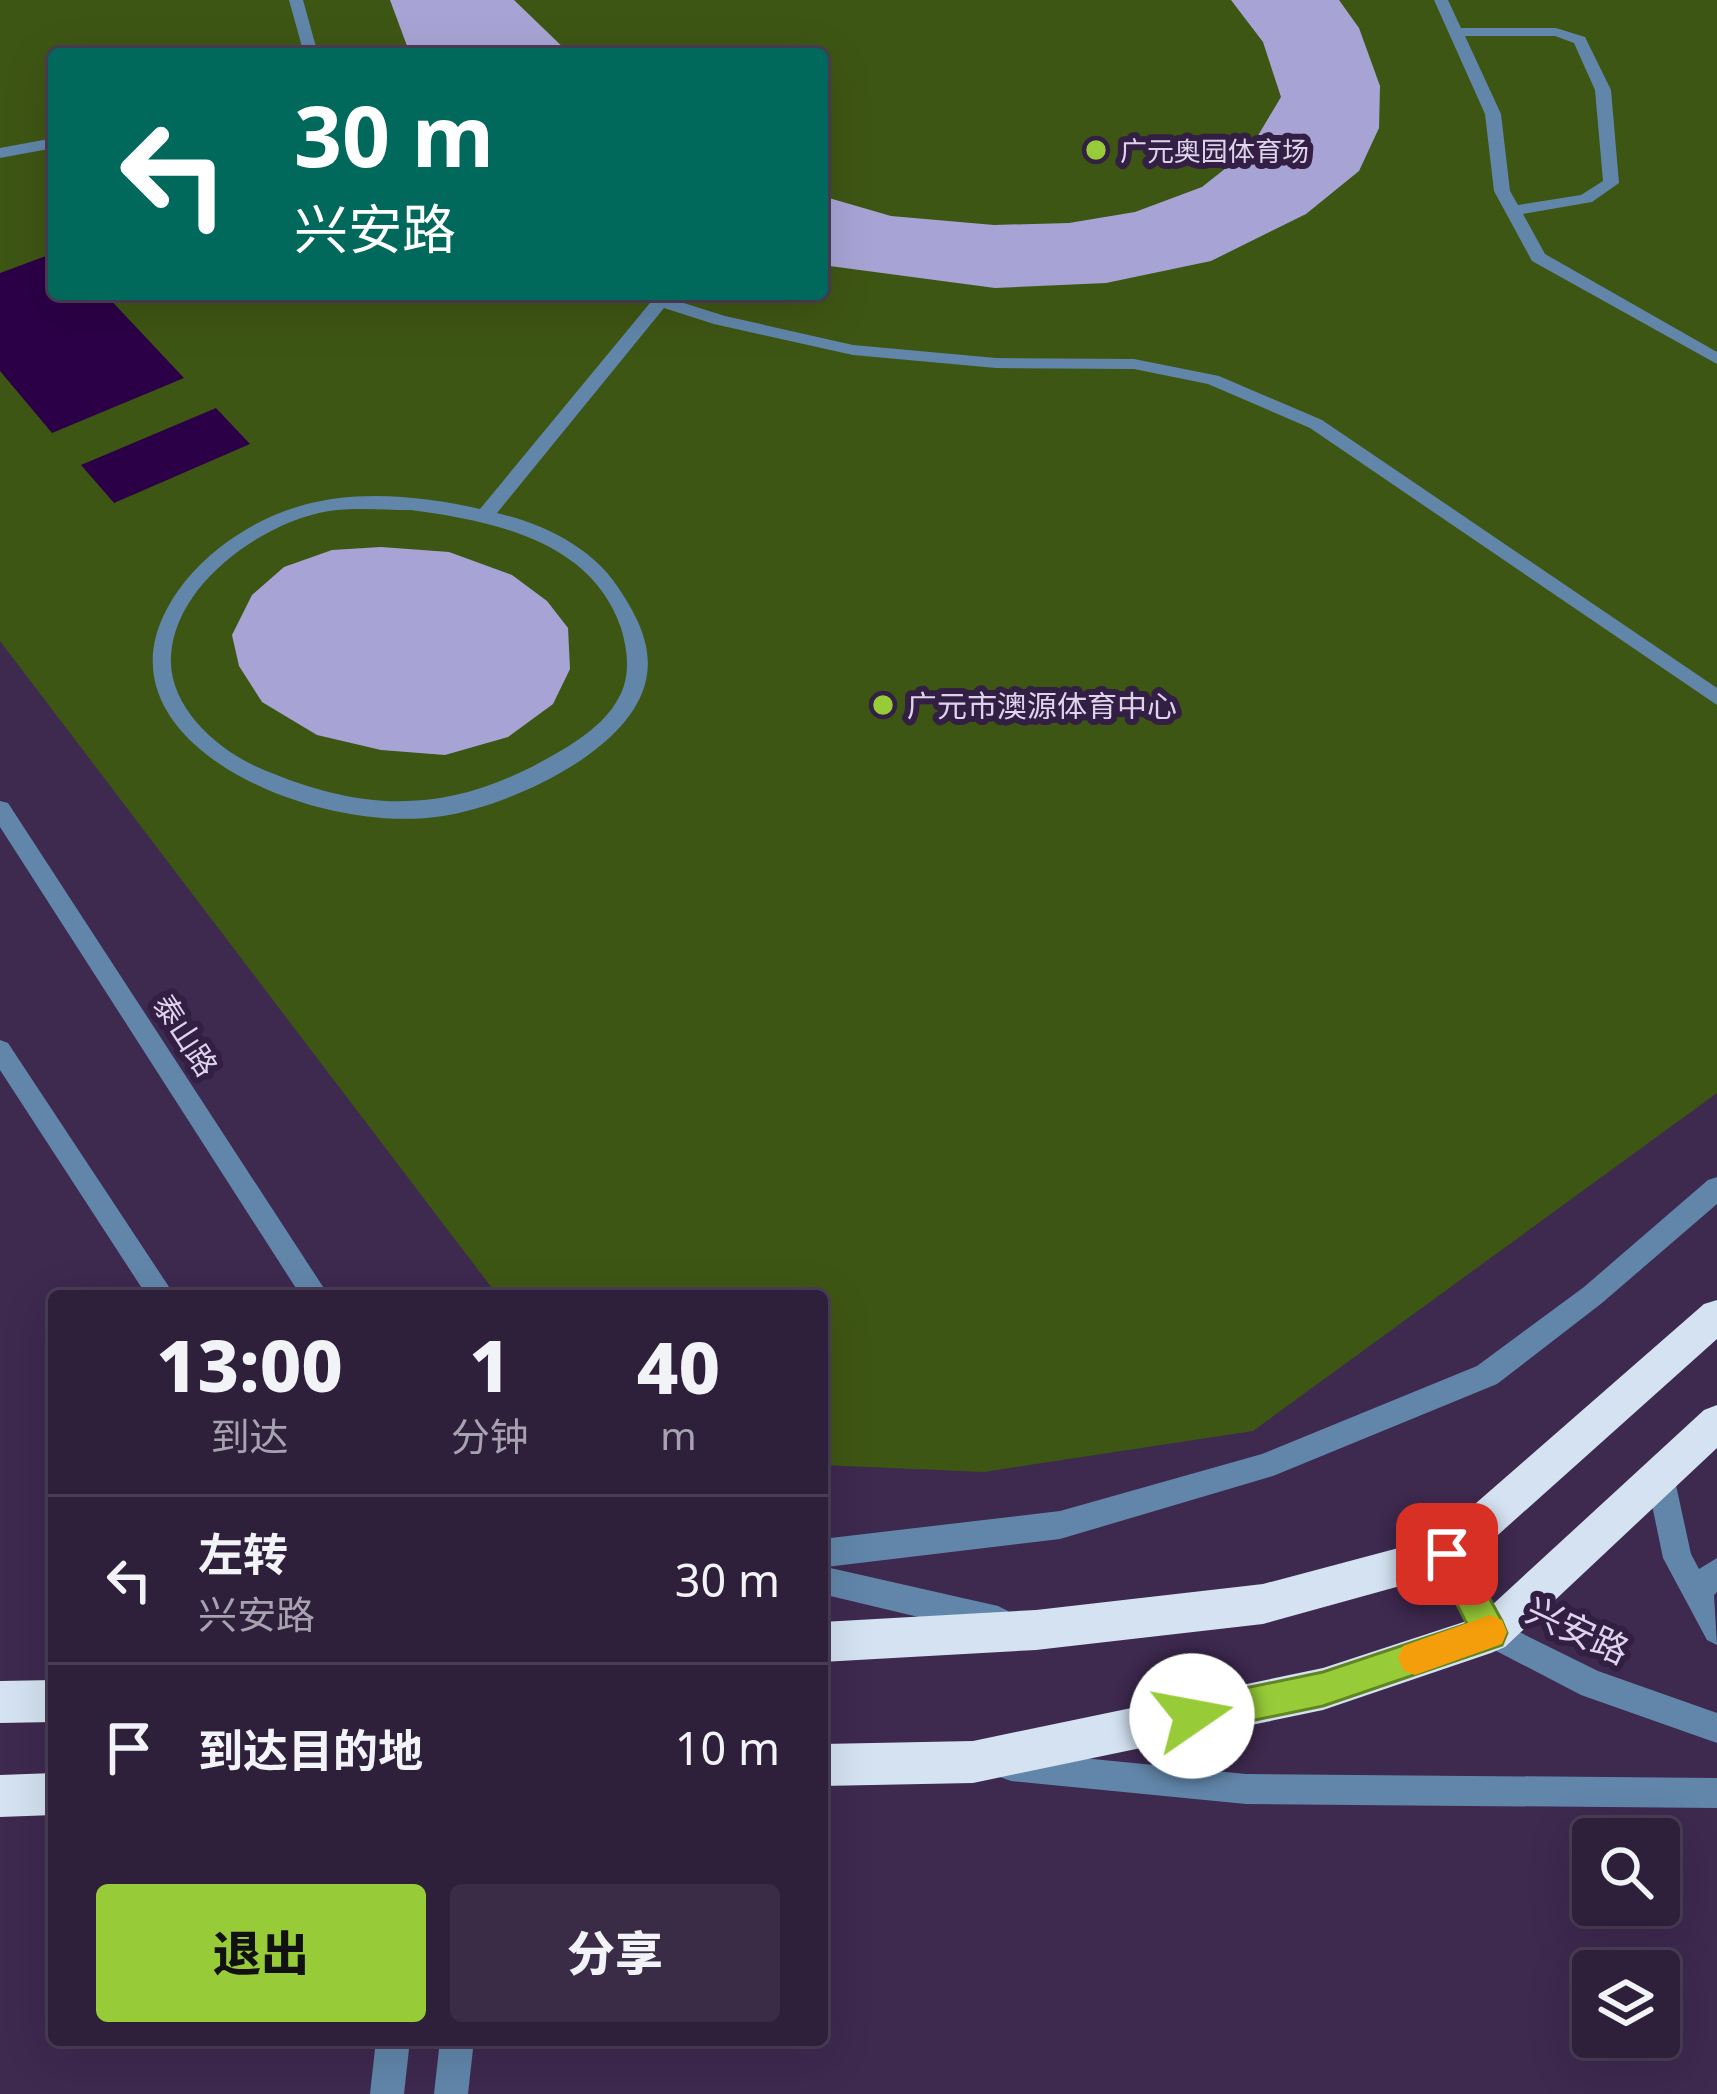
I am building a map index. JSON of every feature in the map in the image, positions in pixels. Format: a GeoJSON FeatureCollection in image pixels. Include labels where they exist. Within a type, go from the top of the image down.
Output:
{"type":"FeatureCollection","features":[{"type":"Feature","properties":{"kind":"highway"},"geometry":{"type":"LineString","coordinates":[[828,1642],[1036,1630],[1263,1604],[1447,1554],[1717,1316]]}},
{"type":"Feature","properties":{"kind":"highway"},"geometry":{"type":"LineString","coordinates":[[828,1766],[973,1762],[1323,1689],[1490,1633],[1717,1423]]}},
{"type":"Feature","properties":{"kind":"highway"},"geometry":{"type":"LineString","coordinates":[[0,1702],[48,1701]]}},
{"type":"Feature","properties":{"kind":"highway"},"geometry":{"type":"LineString","coordinates":[[0,1796],[48,1794]]}},
{"type":"Feature","properties":{"kind":"street"},"geometry":{"type":"LineString","coordinates":[[296,0],[309,48]]}},
{"type":"Feature","properties":{"kind":"street"},"geometry":{"type":"LineString","coordinates":[[1441,0],[1493,114],[1502,191],[1538,257],[1717,359]]}},
{"type":"Feature","properties":{"kind":"street"},"geometry":{"type":"LineString","coordinates":[[1456,32],[1556,32],[1580,40],[1603,90],[1611,183],[1586,199],[1513,211]]}},
{"type":"Feature","properties":{"kind":"street"},"geometry":{"type":"LineString","coordinates":[[0,153],[48,144]]}},
{"type":"Feature","properties":{"kind":"street"},"geometry":{"type":"LineString","coordinates":[[655,300],[853,350],[996,363],[1134,364],[1213,380],[1316,424],[1717,698]]}},
{"type":"Feature","properties":{"kind":"street"},"geometry":{"type":"LineString","coordinates":[[487,513],[661,302]]}},
{"type":"Feature","properties":{"kind":"street"},"geometry":{"type":"LineString","coordinates":[[411,503],[487,513],[535,530],[586,560],[614,589],[637,639],[635,686],[601,736],[523,786],[449,811],[366,809],[292,794],[223,759],[166,698],[160,651],[181,600],[221,554],[278,520],[328,505],[411,503]]}},
{"type":"Feature","properties":{"kind":"street","name":"泰山路"},"geometry":{"type":"LineString","coordinates":[[0,809],[312,1290]]}},
{"type":"Feature","properties":{"kind":"street"},"geometry":{"type":"LineString","coordinates":[[0,1050],[158,1290]]}},
{"type":"Feature","properties":{"kind":"street"},"geometry":{"type":"LineString","coordinates":[[828,1552],[1060,1525],[1263,1467],[1487,1376],[1593,1295],[1717,1188]]}},
{"type":"Feature","properties":{"kind":"street"},"geometry":{"type":"LineString","coordinates":[[1660,1476],[1677,1558],[1706,1582],[1717,1630]]}},
{"type":"Feature","properties":{"kind":"street","name":"兴安路"},"geometry":{"type":"LineString","coordinates":[[1447,1554],[1490,1633],[1592,1684],[1717,1728]]}},
{"type":"Feature","properties":{"kind":"street"},"geometry":{"type":"LineString","coordinates":[[828,1581],[1036,1630]]}},
{"type":"Feature","properties":{"kind":"street"},"geometry":{"type":"LineString","coordinates":[[973,1762],[1246,1790],[1717,1793]]}},
{"type":"Feature","properties":{"kind":"street"},"geometry":{"type":"LineString","coordinates":[[387,2094],[392,2046]]}},
{"type":"Feature","properties":{"kind":"street"},"geometry":{"type":"LineString","coordinates":[[451,2094],[456,2046]]}},
{"type":"Feature","properties":{"kind":"green space","name":"广元市澳源体育中心"},"geometry":{"type":"Polygon","coordinates":[[[0,0],[1717,0],[1717,1093],[1253,1431],[984,1472],[828,1465],[828,1290],[493,1290],[0,641],[0,0]]]}},
{"type":"Feature","properties":{"kind":"shaded area"},"geometry":{"type":"Polygon","coordinates":[[[48,255],[48,300],[111,300],[184,378],[52,433],[0,371],[0,273],[48,255]]]}},
{"type":"Feature","properties":{"kind":"shaded area"},"geometry":{"type":"Polygon","coordinates":[[[216,408],[250,444],[114,503],[81,465],[216,408]]]}},
{"type":"Feature","properties":{"kind":"building"},"geometry":{"type":"Polygon","coordinates":[[[390,0],[514,0],[564,48],[408,48],[390,0]]]}},
{"type":"Feature","properties":{"kind":"building"},"geometry":{"type":"Polygon","coordinates":[[[1231,0],[1339,0],[1359,28],[1380,86],[1379,128],[1359,171],[1306,214],[1211,261],[1106,283],[995,288],[828,266],[828,198],[891,216],[994,225],[1069,223],[1135,212],[1202,187],[1250,149],[1281,97],[1263,42],[1231,0]]]}},
{"type":"Feature","properties":{"kind":"building"},"geometry":{"type":"Polygon","coordinates":[[[381,547],[449,552],[512,575],[547,601],[568,628],[570,669],[553,704],[508,737],[445,755],[381,750],[317,735],[262,702],[239,666],[232,635],[252,595],[284,567],[332,550],[381,547]]]}},
{"type":"Feature","properties":{"kind":"slow traffic"},"geometry":{"type":"LineString","coordinates":[[1415,1658],[1490,1632]]}},
{"type":"Feature","properties":{"kind":"place","name":"广元奥园体育场"},"geometry":{"type":"Point","coordinates":[1096,150]}},
{"type":"Feature","properties":{"kind":"place","name":"广元市澳源体育中心"},"geometry":{"type":"Point","coordinates":[883,705]}},
{"type":"Feature","properties":{"kind":"route"},"geometry":{"type":"LineString","coordinates":[[1192,1716],[1323,1689],[1490,1633],[1447,1554]]}}]}
